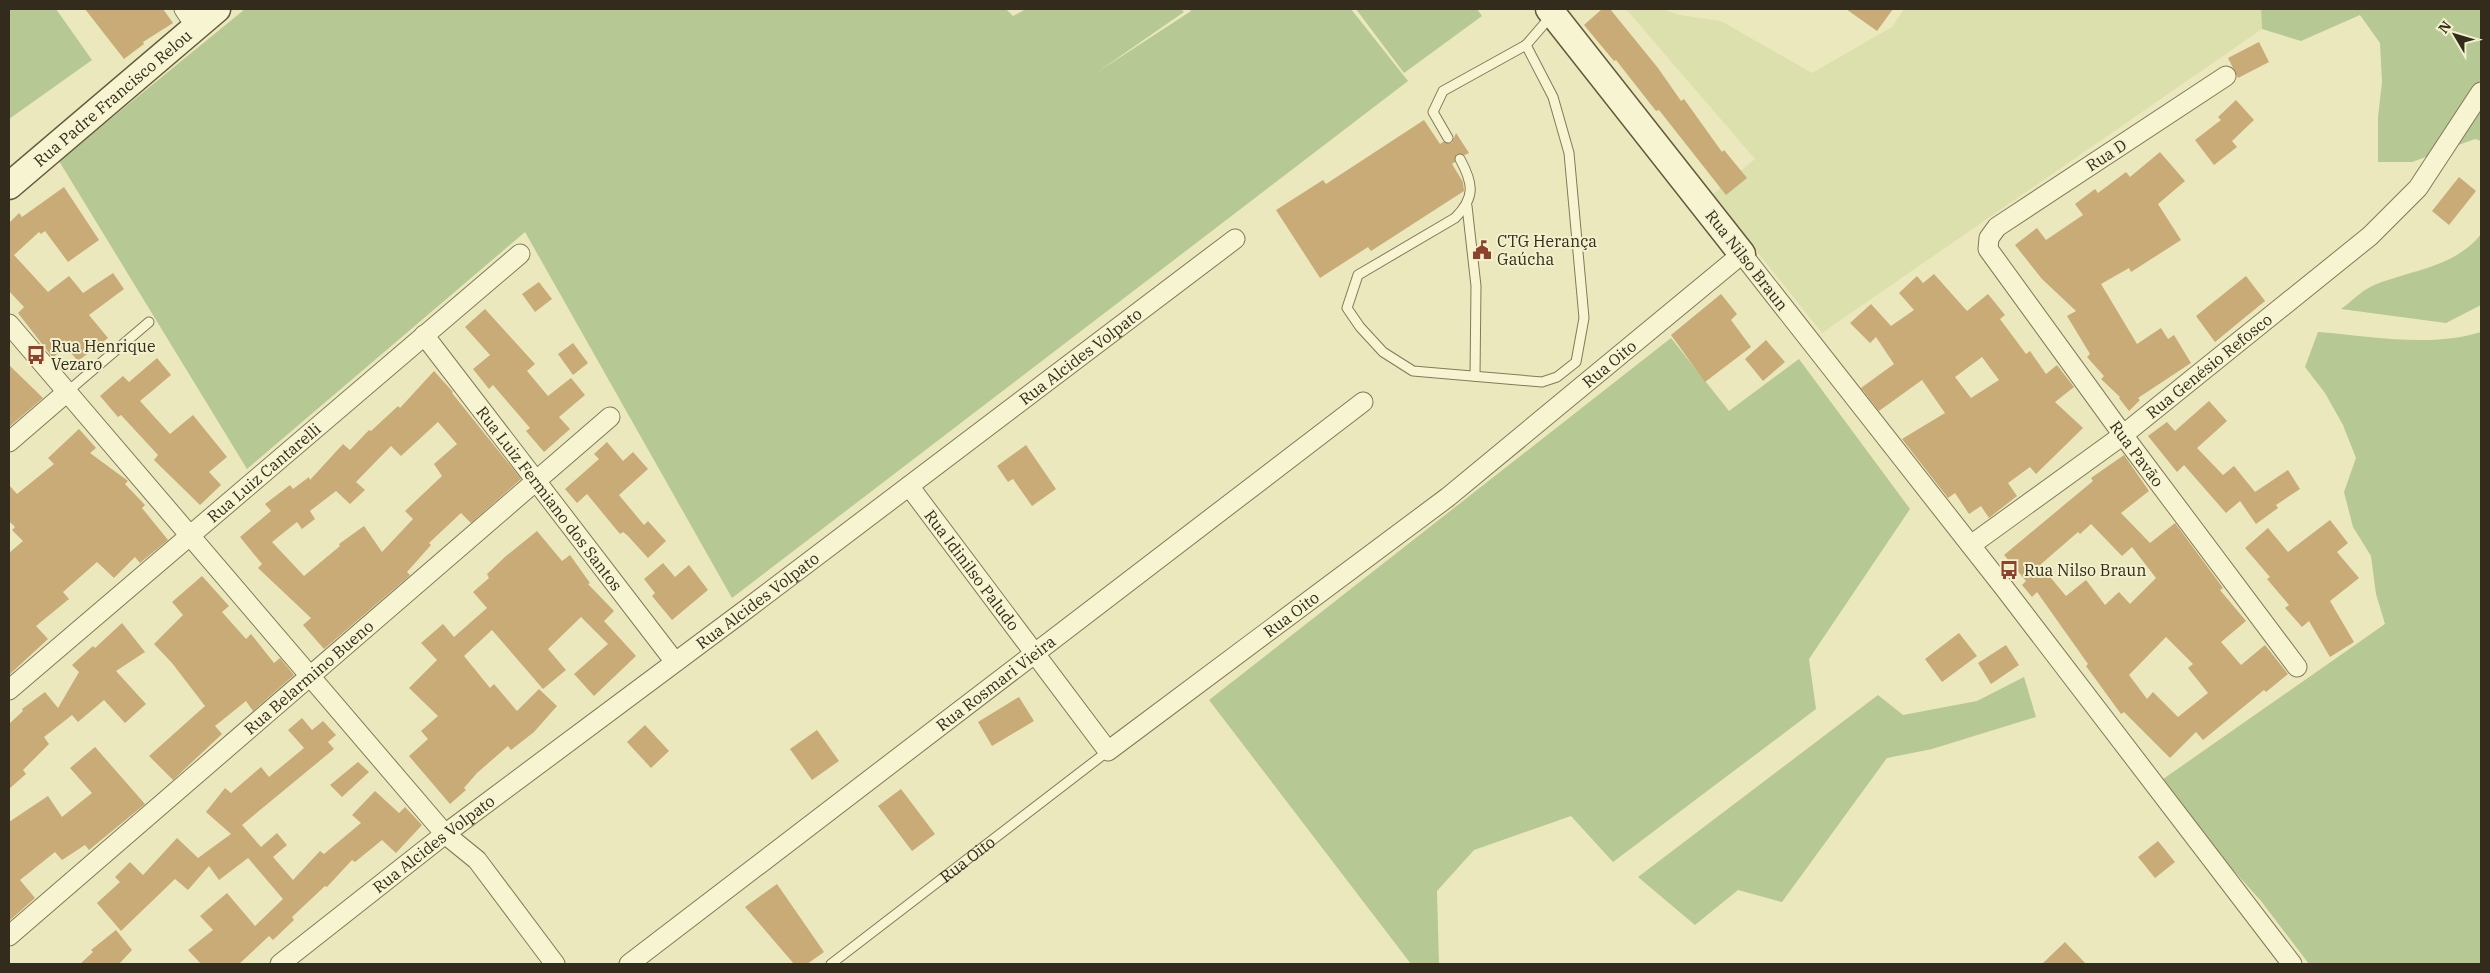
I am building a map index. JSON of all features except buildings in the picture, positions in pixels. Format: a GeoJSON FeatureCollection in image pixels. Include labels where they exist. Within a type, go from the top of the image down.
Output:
{"type":"FeatureCollection","features":[{"type":"Feature","properties":{"kind":"street","name":"Rua Padre Francisco Relou"},"geometry":{"type":"LineString","coordinates":[[9,186],[190,18],[217,9]]}},
{"type":"Feature","properties":{"kind":"street","name":"Rua Nilso Braun"},"geometry":{"type":"LineString","coordinates":[[1551,11],[1971,545],[2292,964]]}},
{"type":"Feature","properties":{"kind":"street","name":"Rua D"},"geometry":{"type":"LineString","coordinates":[[1989,238],[1997,227],[2226,76]]}},
{"type":"Feature","properties":{"kind":"street","name":"Rua Genésio Refosco"},"geometry":{"type":"LineString","coordinates":[[1971,545],[2123,435],[2370,236],[2418,188],[2481,92]]}},
{"type":"Feature","properties":{"kind":"street","name":"Rua Pavão"},"geometry":{"type":"LineString","coordinates":[[1989,238],[1988,250],[2123,435],[2297,666]]}},
{"type":"Feature","properties":{"kind":"street","name":"Rua Alcides Volpato"},"geometry":{"type":"LineString","coordinates":[[280,964],[445,834],[1235,239]]}},
{"type":"Feature","properties":{"kind":"street","name":"Rua Luiz Cantarelli"},"geometry":{"type":"LineString","coordinates":[[9,690],[520,254]]}},
{"type":"Feature","properties":{"kind":"street","name":"Rua Oito"},"geometry":{"type":"LineString","coordinates":[[1108,751],[1448,497],[1742,254]]}},
{"type":"Feature","properties":{"kind":"street"},"geometry":{"type":"LineString","coordinates":[[9,324],[445,834],[476,860],[555,964]]}},
{"type":"Feature","properties":{"kind":"street","name":"Rua Luiz Fermiano dos Santos"},"geometry":{"type":"LineString","coordinates":[[424,335],[675,662]]}},
{"type":"Feature","properties":{"kind":"street"},"geometry":{"type":"LineString","coordinates":[[9,442],[67,392]]}},
{"type":"Feature","properties":{"kind":"street","name":"Rua Rosmari Vieira"},"geometry":{"type":"LineString","coordinates":[[629,964],[1363,402]]}},
{"type":"Feature","properties":{"kind":"street","name":"Rua Belarmino Bueno"},"geometry":{"type":"LineString","coordinates":[[9,936],[610,418]]}},
{"type":"Feature","properties":{"kind":"street","name":"Rua Idinilso Paludo"},"geometry":{"type":"LineString","coordinates":[[909,486],[1108,751]]}},
{"type":"Feature","properties":{"kind":"lane"},"geometry":{"type":"LineString","coordinates":[[1448,138],[1433,112],[1443,91],[1526,45],[1551,11]]}},
{"type":"Feature","properties":{"kind":"lane"},"geometry":{"type":"LineString","coordinates":[[1467,206],[1455,218],[1358,275],[1347,308],[1360,327],[1383,352],[1413,371],[1542,382],[1557,377],[1576,362],[1584,318],[1569,153],[1553,97],[1526,45]]}},
{"type":"Feature","properties":{"kind":"lane"},"geometry":{"type":"LineString","coordinates":[[1460,159],[1471,180],[1467,206],[1476,286],[1475,376]]}},
{"type":"Feature","properties":{"kind":"lane"},"geometry":{"type":"LineString","coordinates":[[67,392],[149,322]]}},
{"type":"Feature","properties":{"kind":"lane","name":"Rua Oito"},"geometry":{"type":"LineString","coordinates":[[831,964],[1108,751]]}},
{"type":"Feature","properties":{"kind":"green space"},"geometry":{"type":"Polygon","coordinates":[[[9,9],[56,9],[92,60],[9,119],[9,9]]]}},
{"type":"Feature","properties":{"kind":"green space"},"geometry":{"type":"Polygon","coordinates":[[[245,9],[1006,9],[1013,16],[1026,9],[1181,9],[1184,12],[1096,73],[1191,11],[1189,9],[1351,9],[1408,81],[732,598],[525,232],[247,469],[59,161],[245,9]]]}},
{"type":"Feature","properties":{"kind":"green space"},"geometry":{"type":"Polygon","coordinates":[[[1356,9],[1477,9],[1482,16],[1404,73],[1356,9]]]}},
{"type":"Feature","properties":{"kind":"green space"},"geometry":{"type":"Polygon","coordinates":[[[1626,9],[1662,9],[1680,15],[1721,21],[1812,73],[1892,27],[1904,9],[2261,9],[2262,29],[1822,333],[1712,195],[1755,159],[1626,9]]]}},
{"type":"Feature","properties":{"kind":"green space"},"geometry":{"type":"Polygon","coordinates":[[[2261,9],[2481,9],[2481,141],[2475,139],[2412,162],[2378,162],[2378,117],[2382,82],[2380,43],[2360,15],[2301,41],[2262,29],[2261,9]]]}},
{"type":"Feature","properties":{"kind":"green space"},"geometry":{"type":"Polygon","coordinates":[[[2481,234],[2481,305],[2446,323],[2341,309],[2372,286],[2445,261],[2470,245],[2481,234]]]}},
{"type":"Feature","properties":{"kind":"green space"},"geometry":{"type":"Polygon","coordinates":[[[2318,332],[2421,340],[2462,337],[2481,332],[2481,964],[2309,964],[2261,901],[2156,784],[2385,624],[2376,594],[2371,556],[2353,527],[2344,492],[2356,458],[2343,425],[2325,393],[2305,367],[2318,332]]]}},
{"type":"Feature","properties":{"kind":"green space"},"geometry":{"type":"Polygon","coordinates":[[[1671,338],[1729,411],[1799,359],[1910,509],[1809,659],[1816,709],[1613,862],[1571,816],[1474,850],[1437,891],[1439,964],[1411,964],[1209,700],[1671,338]]]}},
{"type":"Feature","properties":{"kind":"green space"},"geometry":{"type":"Polygon","coordinates":[[[2024,677],[2036,717],[1932,749],[1887,758],[1782,902],[1738,890],[1695,925],[1638,877],[1878,695],[1903,715],[1977,701],[2024,677]]]}},
{"type":"Feature","properties":{"kind":"place","name":"CTG Herança Gaúcha"},"geometry":{"type":"Point","coordinates":[1482,250]}},
{"type":"Feature","properties":{"kind":"place","name":"Rua Henrique Vezaro"},"geometry":{"type":"Point","coordinates":[36,355]}},
{"type":"Feature","properties":{"kind":"place","name":"Rua Nilso Braun"},"geometry":{"type":"Point","coordinates":[2009,570]}}]}
